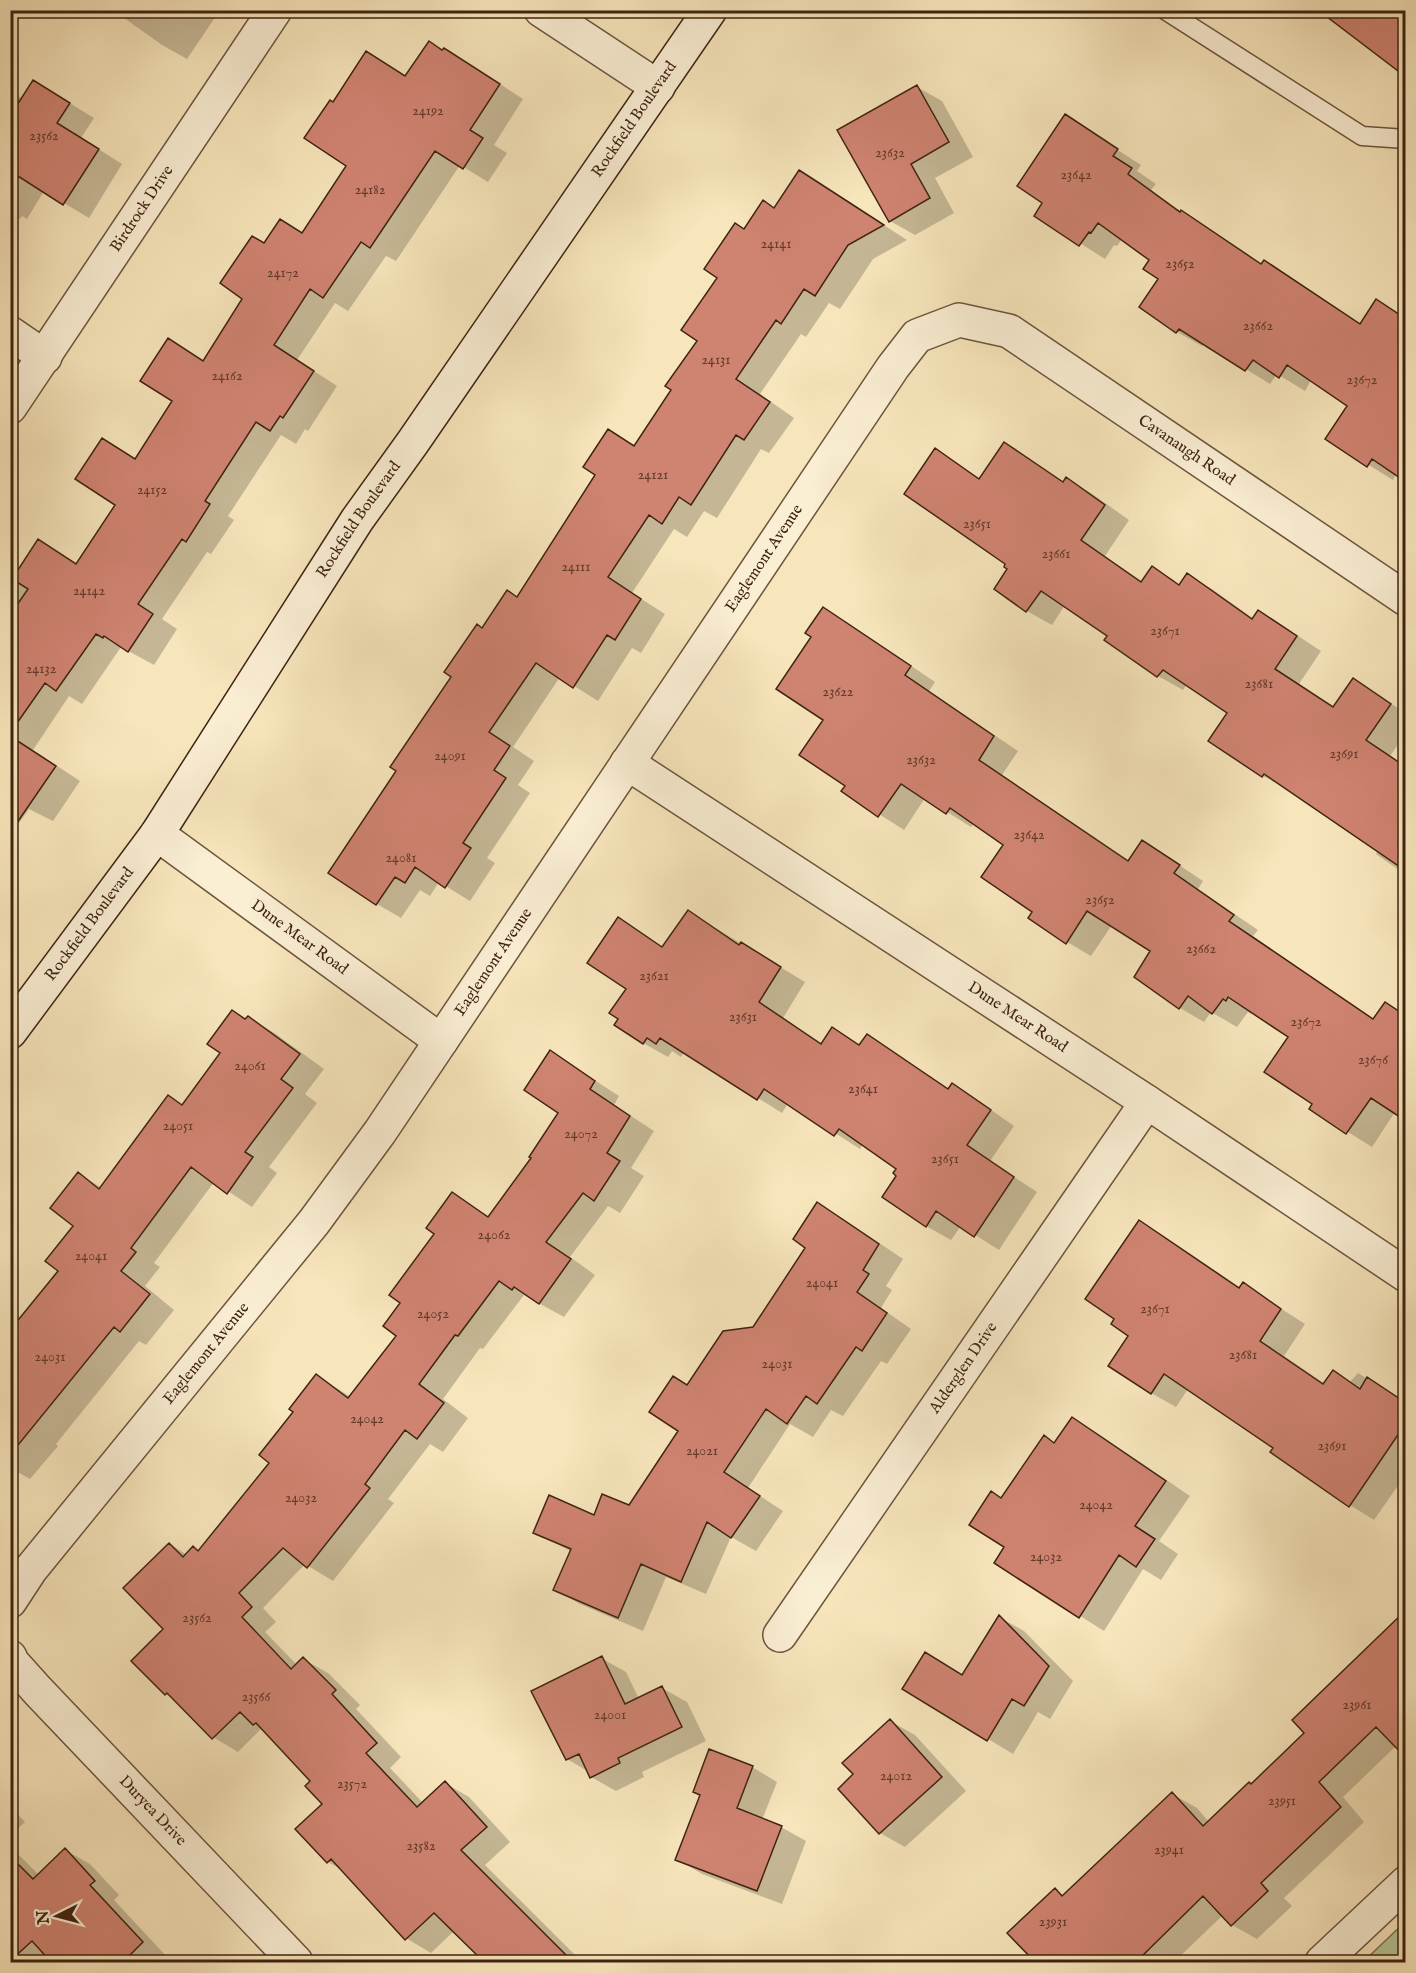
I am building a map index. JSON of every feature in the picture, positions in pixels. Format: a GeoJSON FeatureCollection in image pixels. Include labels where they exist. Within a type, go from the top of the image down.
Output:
{"type":"FeatureCollection","features":[{"type":"Feature","properties":{"kind":"street","name":"Birdrock Drive"},"geometry":{"type":"LineString","coordinates":[[10,407],[275,10]]}},
{"type":"Feature","properties":{"kind":"street"},"geometry":{"type":"LineString","coordinates":[[541,10],[658,87]]}},
{"type":"Feature","properties":{"kind":"street","name":"Rockfield Boulevard"},"geometry":{"type":"LineString","coordinates":[[10,1032],[157,834],[357,520],[710,10]]}},
{"type":"Feature","properties":{"kind":"street","name":"Cavanaugh Road"},"geometry":{"type":"LineString","coordinates":[[959,320],[1008,331],[1406,599]]}},
{"type":"Feature","properties":{"kind":"street","name":"Eaglemont Avenue"},"geometry":{"type":"LineString","coordinates":[[10,1601],[31,1569],[314,1222],[380,1132],[893,368],[917,336],[959,320]]}},
{"type":"Feature","properties":{"kind":"street"},"geometry":{"type":"LineString","coordinates":[[10,333],[45,357]]}},
{"type":"Feature","properties":{"kind":"street","name":"Dune Mear Road"},"geometry":{"type":"LineString","coordinates":[[627,763],[1147,1102],[1406,1275]]}},
{"type":"Feature","properties":{"kind":"street","name":"Dune Mear Road"},"geometry":{"type":"LineString","coordinates":[[157,834],[441,1041]]}},
{"type":"Feature","properties":{"kind":"street","name":"Alderglen Drive"},"geometry":{"type":"LineString","coordinates":[[780,1635],[1147,1102]]}},
{"type":"Feature","properties":{"kind":"street","name":"Duryea Drive"},"geometry":{"type":"LineString","coordinates":[[10,1657],[38,1691],[296,1962]]}},
{"type":"Feature","properties":{"kind":"street"},"geometry":{"type":"LineString","coordinates":[[1322,1962],[1406,1882]]}},
{"type":"Feature","properties":{"kind":"lane"},"geometry":{"type":"LineString","coordinates":[[1165,10],[1362,136],[1406,139]]}},
{"type":"Feature","properties":{"kind":"green space"},"geometry":{"type":"Polygon","coordinates":[[[1405,1922],[1405,1962],[1363,1962],[1405,1922]]]}},
{"type":"Feature","properties":{"kind":"building"},"geometry":{"type":"Polygon","coordinates":[[[1318,10],[1406,10],[1406,77],[1318,10]]]}},
{"type":"Feature","properties":{"kind":"building"},"geometry":{"type":"Polygon","coordinates":[[[429,41],[500,84],[470,130],[483,138],[463,169],[435,151],[370,248],[361,242],[323,298],[310,289],[274,345],[314,371],[283,418],[280,416],[270,431],[256,422],[205,501],[210,504],[186,542],[182,539],[138,604],[153,614],[128,652],[104,636],[103,638],[96,634],[56,691],[45,683],[10,733],[10,615],[28,589],[12,579],[38,539],[76,564],[115,505],[75,479],[102,438],[135,459],[172,401],[140,381],[168,338],[203,361],[242,299],[220,283],[252,236],[264,243],[280,219],[302,233],[346,166],[304,138],[330,100],[333,102],[366,51],[405,76],[429,41]]]}},
{"type":"Feature","properties":{"kind":"building"},"geometry":{"type":"Polygon","coordinates":[[[33,80],[70,103],[57,123],[99,149],[63,205],[10,171],[10,116],[33,80]]]}},
{"type":"Feature","properties":{"kind":"building"},"geometry":{"type":"Polygon","coordinates":[[[917,85],[949,142],[911,164],[930,198],[889,222],[837,130],[917,85]]]}},
{"type":"Feature","properties":{"kind":"building"},"geometry":{"type":"Polygon","coordinates":[[[1065,114],[1118,149],[1113,156],[1132,168],[1128,174],[1180,212],[1181,210],[1261,264],[1264,260],[1360,324],[1376,299],[1406,319],[1406,482],[1372,459],[1367,467],[1325,439],[1347,406],[1287,365],[1279,378],[1253,360],[1245,371],[1179,329],[1176,333],[1139,307],[1158,279],[1143,269],[1149,260],[1098,223],[1079,246],[1034,216],[1042,203],[1017,186],[1065,114]]]}},
{"type":"Feature","properties":{"kind":"building"},"geometry":{"type":"Polygon","coordinates":[[[799,170],[884,225],[848,245],[815,296],[804,289],[781,324],[776,320],[736,379],[770,402],[744,440],[736,435],[691,505],[679,497],[662,524],[649,515],[608,577],[641,599],[615,640],[607,635],[573,688],[536,663],[489,732],[510,746],[494,770],[506,778],[463,843],[471,848],[445,888],[415,867],[405,883],[395,877],[376,905],[328,873],[396,771],[390,767],[451,677],[444,672],[477,624],[482,628],[507,590],[517,597],[595,475],[583,467],[608,429],[634,446],[671,390],[665,386],[697,341],[681,330],[717,278],[704,269],[735,223],[744,229],[763,200],[774,208],[799,170]]]}},
{"type":"Feature","properties":{"kind":"building"},"geometry":{"type":"Polygon","coordinates":[[[1004,442],[1063,482],[1066,477],[1105,505],[1081,540],[1141,582],[1152,566],[1179,585],[1187,573],[1252,619],[1258,610],[1297,636],[1275,669],[1333,707],[1353,678],[1391,704],[1366,740],[1406,767],[1406,871],[1264,774],[1262,777],[1208,741],[1227,713],[1163,670],[1157,677],[1104,640],[1107,636],[1041,591],[1026,612],[994,589],[1007,569],[1004,567],[1005,564],[904,494],[935,448],[979,479],[1004,442]]]}},
{"type":"Feature","properties":{"kind":"building"},"geometry":{"type":"Polygon","coordinates":[[[823,607],[911,666],[905,675],[994,736],[979,760],[1128,861],[1142,840],[1180,865],[1174,873],[1234,915],[1229,921],[1373,1019],[1385,1002],[1406,1016],[1406,1121],[1371,1098],[1346,1134],[1309,1109],[1312,1104],[1264,1072],[1288,1037],[1228,997],[1226,1001],[1223,999],[1212,1014],[1188,996],[1179,1009],[1134,977],[1150,951],[1087,911],[1066,944],[1028,918],[1032,912],[981,877],[1003,845],[950,808],[946,814],[901,784],[878,817],[841,791],[845,786],[799,755],[823,720],[776,689],[811,637],[805,633],[823,607]]]}},
{"type":"Feature","properties":{"kind":"building"},"geometry":{"type":"Polygon","coordinates":[[[10,736],[56,766],[10,833],[10,736]]]}},
{"type":"Feature","properties":{"kind":"building"},"geometry":{"type":"Polygon","coordinates":[[[688,910],[739,945],[741,942],[781,967],[759,1002],[821,1044],[832,1027],[859,1045],[867,1034],[948,1089],[952,1083],[991,1110],[967,1145],[1014,1177],[974,1237],[936,1211],[926,1227],[882,1197],[896,1176],[893,1173],[896,1169],[839,1129],[834,1136],[764,1089],[757,1100],[660,1038],[656,1044],[647,1038],[643,1044],[614,1025],[618,1019],[609,1013],[626,989],[587,963],[618,917],[662,947],[688,910]]]}},
{"type":"Feature","properties":{"kind":"building"},"geometry":{"type":"Polygon","coordinates":[[[232,1010],[245,1019],[248,1016],[300,1054],[281,1079],[293,1088],[245,1152],[253,1157],[227,1194],[191,1167],[131,1248],[136,1252],[121,1271],[150,1294],[120,1332],[114,1327],[10,1455],[10,1330],[58,1271],[45,1261],[73,1226],[50,1208],[78,1172],[99,1189],[168,1095],[182,1105],[220,1053],[207,1044],[232,1010]]]}},
{"type":"Feature","properties":{"kind":"building"},"geometry":{"type":"Polygon","coordinates":[[[550,1050],[595,1081],[590,1089],[630,1116],[607,1153],[620,1161],[594,1201],[583,1193],[546,1242],[571,1259],[539,1304],[514,1287],[512,1290],[499,1281],[419,1384],[444,1403],[417,1439],[405,1430],[365,1484],[370,1488],[307,1568],[283,1548],[239,1593],[252,1607],[242,1617],[291,1669],[303,1657],[336,1690],[332,1694],[377,1743],[366,1753],[417,1807],[445,1781],[487,1827],[461,1850],[573,1962],[484,1962],[434,1913],[405,1940],[331,1859],[327,1863],[295,1829],[322,1804],[305,1786],[310,1781],[256,1723],[253,1725],[240,1712],[212,1739],[167,1693],[165,1695],[131,1661],[163,1629],[123,1588],[169,1543],[183,1557],[193,1546],[198,1551],[269,1463],[259,1455],[293,1412],[289,1409],[316,1374],[348,1398],[396,1336],[383,1326],[400,1303],[389,1295],[434,1234],[426,1228],[452,1192],[488,1217],[531,1158],[529,1157],[558,1113],[524,1090],[550,1050]]]}},
{"type":"Feature","properties":{"kind":"building"},"geometry":{"type":"Polygon","coordinates":[[[817,1202],[879,1244],[863,1270],[869,1274],[857,1292],[887,1313],[862,1351],[856,1347],[817,1404],[806,1396],[787,1424],[766,1409],[724,1472],[760,1496],[731,1538],[707,1522],[681,1582],[641,1564],[618,1618],[553,1590],[571,1549],[533,1533],[549,1495],[594,1515],[602,1494],[629,1505],[678,1431],[649,1412],[673,1376],[687,1385],[723,1331],[753,1327],[805,1248],[793,1239],[817,1202]]]}},
{"type":"Feature","properties":{"kind":"building"},"geometry":{"type":"Polygon","coordinates":[[[1139,1220],[1239,1288],[1243,1282],[1281,1309],[1260,1341],[1323,1384],[1333,1370],[1360,1389],[1367,1377],[1406,1403],[1406,1423],[1349,1507],[1270,1452],[1273,1448],[1164,1374],[1151,1394],[1108,1366],[1128,1336],[1111,1324],[1114,1319],[1085,1299],[1139,1220]]]}},
{"type":"Feature","properties":{"kind":"building"},"geometry":{"type":"Polygon","coordinates":[[[1072,1417],[1166,1481],[1135,1526],[1155,1539],[1136,1567],[1119,1555],[1079,1618],[994,1563],[1004,1547],[969,1525],[991,1491],[1001,1498],[1044,1435],[1054,1443],[1072,1417]]]}},
{"type":"Feature","properties":{"kind":"building"},"geometry":{"type":"Polygon","coordinates":[[[1406,1610],[1406,1758],[1376,1727],[1319,1782],[1341,1807],[1261,1883],[1268,1891],[1231,1926],[1203,1896],[1136,1962],[1035,1962],[1007,1933],[1055,1888],[1062,1896],[1172,1792],[1203,1826],[1304,1733],[1292,1720],[1406,1610]]]}},
{"type":"Feature","properties":{"kind":"building"},"geometry":{"type":"Polygon","coordinates":[[[999,1615],[1049,1666],[1024,1706],[1012,1699],[987,1741],[902,1689],[925,1652],[962,1675],[999,1615]]]}},
{"type":"Feature","properties":{"kind":"building"},"geometry":{"type":"Polygon","coordinates":[[[602,1656],[625,1704],[662,1686],[682,1727],[618,1758],[620,1763],[590,1778],[579,1754],[566,1760],[531,1691],[602,1656]]]}},
{"type":"Feature","properties":{"kind":"building"},"geometry":{"type":"Polygon","coordinates":[[[890,1719],[942,1777],[879,1834],[838,1789],[853,1774],[842,1763],[890,1719]]]}},
{"type":"Feature","properties":{"kind":"building"},"geometry":{"type":"Polygon","coordinates":[[[709,1749],[753,1766],[737,1808],[782,1826],[757,1891],[675,1860],[700,1795],[693,1792],[709,1749]]]}},
{"type":"Feature","properties":{"kind":"building"},"geometry":{"type":"Polygon","coordinates":[[[65,1848],[95,1881],[90,1885],[143,1942],[123,1962],[51,1962],[32,1941],[10,1961],[10,1856],[33,1879],[65,1848]]]}}]}
